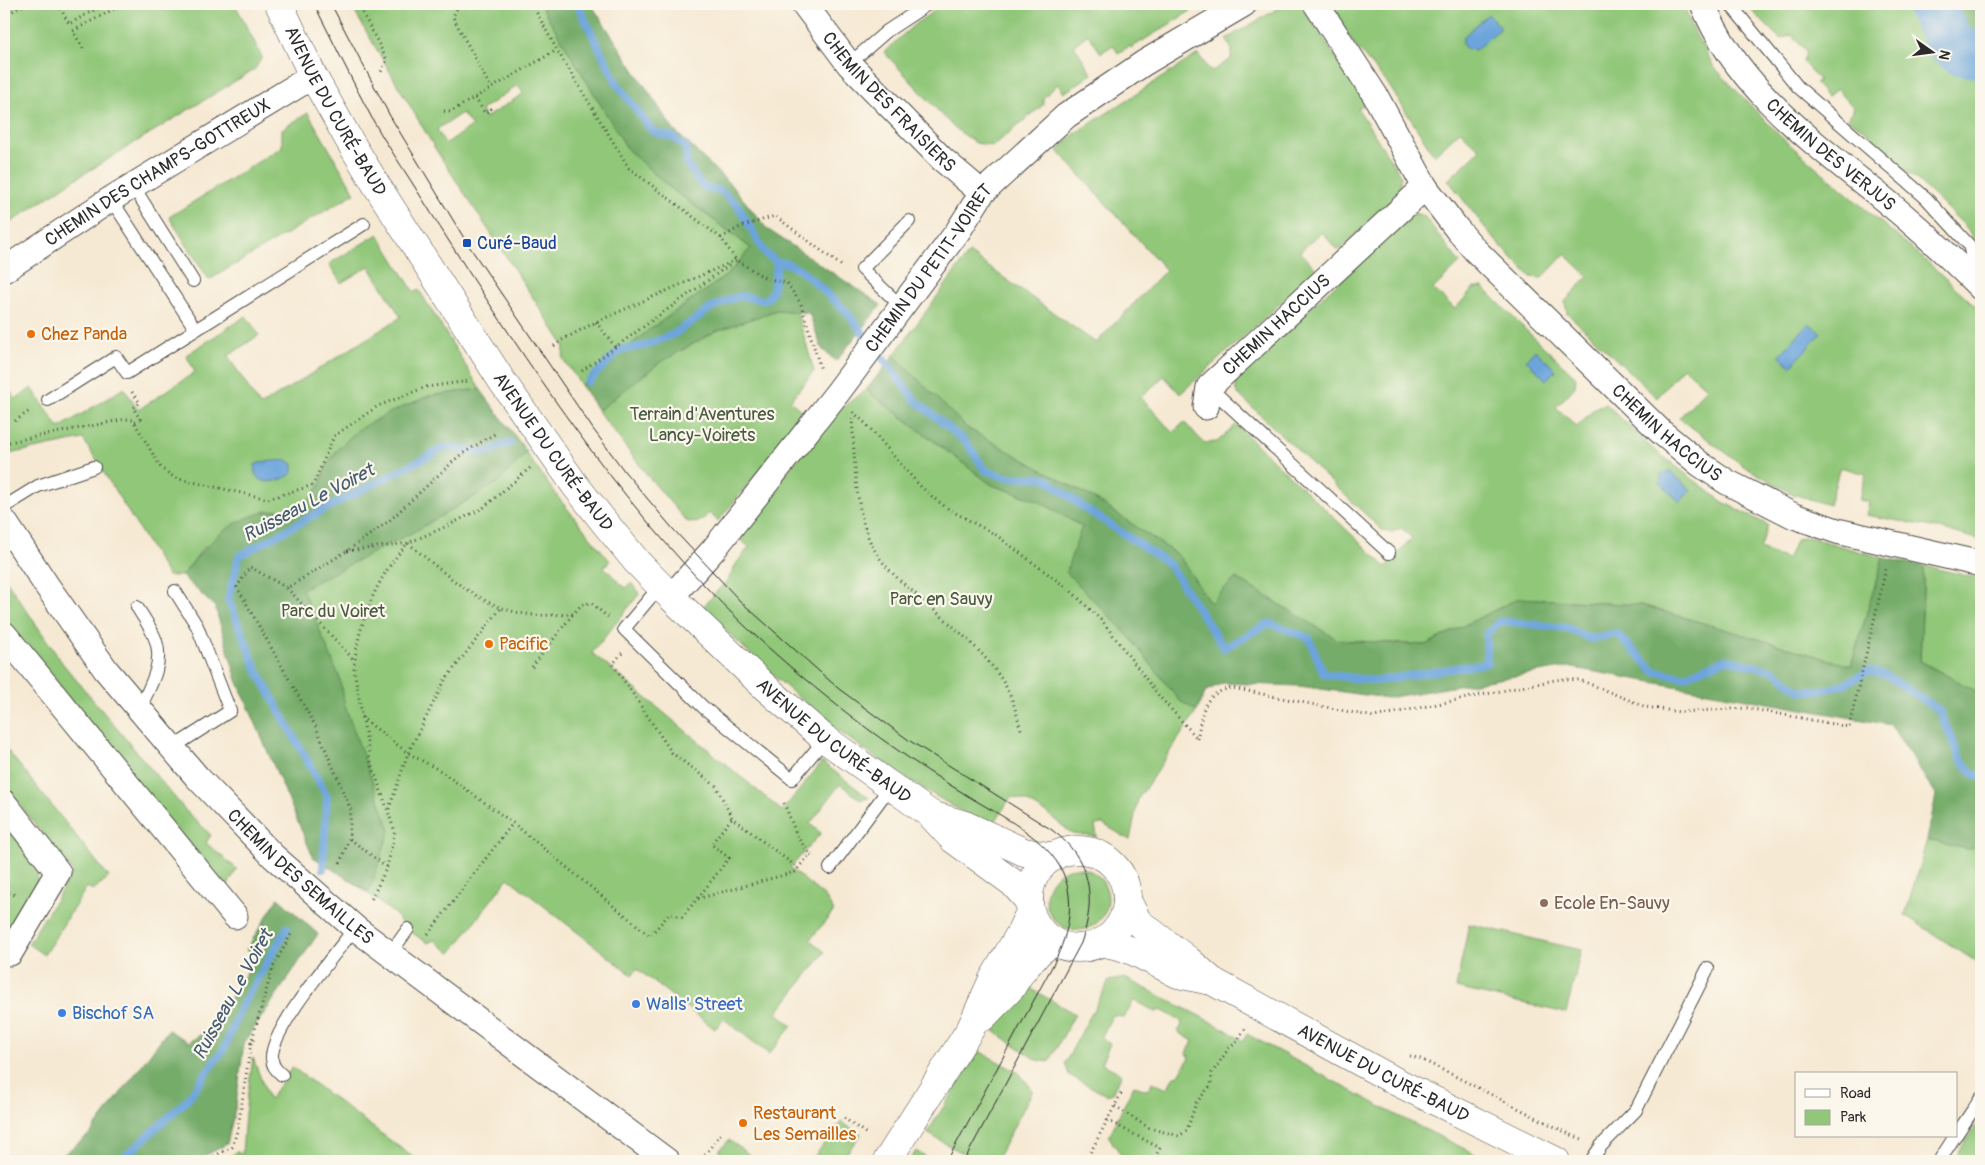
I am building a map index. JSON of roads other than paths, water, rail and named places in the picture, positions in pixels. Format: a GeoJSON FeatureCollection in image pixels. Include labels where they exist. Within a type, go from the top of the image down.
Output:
{"type":"FeatureCollection","features":[{"type":"Feature","properties":{"kind":"street","name":"AVENUE DU CURÉ-BAUD"},"geometry":{"type":"LineString","coordinates":[[279,4],[313,76],[377,186],[528,420],[605,523],[666,591],[765,687],[825,739],[930,814],[953,839],[1013,883],[1030,906]]}},
{"type":"Feature","properties":{"kind":"street","name":"CHEMIN DES FRAISIERS"},"geometry":{"type":"LineString","coordinates":[[804,4],[849,64],[942,159],[982,194]]}},
{"type":"Feature","properties":{"kind":"street","name":"CHEMIN DU PETIT-VOIRET"},"geometry":{"type":"LineString","coordinates":[[666,591],[714,549],[838,392],[958,232],[982,194],[1066,116],[1144,63],[1244,4]]}},
{"type":"Feature","properties":{"kind":"street","name":"CHEMIN HACCIUS"},"geometry":{"type":"LineString","coordinates":[[1316,4],[1375,95],[1425,187],[1475,250],[1661,432],[1700,464],[1727,482],[1794,516],[1837,531],[1981,564]]}},
{"type":"Feature","properties":{"kind":"street","name":"CHEMIN DES VERJUS"},"geometry":{"type":"LineString","coordinates":[[1703,4],[1710,21],[1729,52],[1747,78],[1766,98],[1808,138],[1904,216],[1975,281]]}},
{"type":"Feature","properties":{"kind":"street","name":"CHEMIN DES CHAMPS-GOTTREUX"},"geometry":{"type":"LineString","coordinates":[[4,270],[111,199],[313,76]]}},
{"type":"Feature","properties":{"kind":"street","name":"CHEMIN HACCIUS"},"geometry":{"type":"LineString","coordinates":[[1207,397],[1425,187]]}},
{"type":"Feature","properties":{"kind":"street","name":"CHEMIN DES SEMAILLES"},"geometry":{"type":"LineString","coordinates":[[4,521],[106,670],[172,748],[273,856],[355,928],[667,1161]]}},
{"type":"Feature","properties":{"kind":"street"},"geometry":{"type":"LineString","coordinates":[[4,634],[236,916]]}},
{"type":"Feature","properties":{"kind":"street"},"geometry":{"type":"LineString","coordinates":[[4,803],[58,872],[10,953]]}},
{"type":"Feature","properties":{"kind":"street","name":"AVENUE DU CURÉ-BAUD"},"geometry":{"type":"LineString","coordinates":[[930,814],[965,824],[1024,852],[1054,857]]}},
{"type":"Feature","properties":{"kind":"street"},"geometry":{"type":"LineString","coordinates":[[887,1161],[971,1028],[993,979],[1018,937],[1030,906],[1033,879],[1038,871],[1060,854],[1074,851],[1091,852],[1115,868],[1122,878],[1127,900],[1125,913],[1110,935],[1101,942],[1082,948],[1069,947],[1053,942],[1039,929],[1030,906]]}},
{"type":"Feature","properties":{"kind":"street","name":"AVENUE DU CURÉ-BAUD"},"geometry":{"type":"LineString","coordinates":[[1127,900],[1138,922],[1212,981],[1395,1081],[1556,1161]]}},
{"type":"Feature","properties":{"kind":"street"},"geometry":{"type":"LineString","coordinates":[[971,1028],[1011,988],[1021,972],[1039,952],[1053,942]]}},
{"type":"Feature","properties":{"kind":"street","name":"AVENUE DU CURÉ-BAUD"},"geometry":{"type":"LineString","coordinates":[[1101,942],[1135,952],[1178,974],[1212,981]]}},
{"type":"Feature","properties":{"kind":"lane"},"geometry":{"type":"LineString","coordinates":[[849,64],[887,31],[928,4]]}},
{"type":"Feature","properties":{"kind":"lane"},"geometry":{"type":"LineString","coordinates":[[1730,4],[1798,87],[1926,198],[1969,245],[1975,281]]}},
{"type":"Feature","properties":{"kind":"lane"},"geometry":{"type":"LineString","coordinates":[[133,186],[193,281]]}},
{"type":"Feature","properties":{"kind":"lane"},"geometry":{"type":"LineString","coordinates":[[111,199],[196,330]]}},
{"type":"Feature","properties":{"kind":"lane"},"geometry":{"type":"LineString","coordinates":[[898,312],[862,269],[909,220]]}},
{"type":"Feature","properties":{"kind":"lane"},"geometry":{"type":"LineString","coordinates":[[48,400],[116,356],[127,373],[364,224]]}},
{"type":"Feature","properties":{"kind":"lane"},"geometry":{"type":"LineString","coordinates":[[1207,397],[1389,553]]}},
{"type":"Feature","properties":{"kind":"lane"},"geometry":{"type":"LineString","coordinates":[[4,507],[38,486],[94,467]]}},
{"type":"Feature","properties":{"kind":"lane"},"geometry":{"type":"LineString","coordinates":[[172,748],[230,711],[197,626],[175,590]]}},
{"type":"Feature","properties":{"kind":"lane"},"geometry":{"type":"LineString","coordinates":[[666,591],[624,629],[703,707],[792,779],[825,739]]}},
{"type":"Feature","properties":{"kind":"lane"},"geometry":{"type":"LineString","coordinates":[[137,607],[155,640],[159,656],[156,672],[139,710]]}},
{"type":"Feature","properties":{"kind":"lane"},"geometry":{"type":"LineString","coordinates":[[830,868],[890,787]]}},
{"type":"Feature","properties":{"kind":"lane"},"geometry":{"type":"LineString","coordinates":[[282,1075],[276,1070],[272,1060],[273,1046],[289,1016],[355,928]]}},
{"type":"Feature","properties":{"kind":"lane"},"geometry":{"type":"LineString","coordinates":[[390,954],[408,929]]}},
{"type":"Feature","properties":{"kind":"lane"},"geometry":{"type":"LineString","coordinates":[[1591,1161],[1601,1146],[1636,1110],[1708,968]]}},
{"type":"Feature","properties":{"kind":"lane"},"geometry":{"type":"LineString","coordinates":[[1958,1133],[1981,1098]]}},
{"type":"Feature","properties":{"kind":"lane"},"geometry":{"type":"LineString","coordinates":[[1939,1161],[1955,1138]]}},
{"type":"Feature","properties":{"kind":"water"},"geometry":{"type":"Polygon","coordinates":[[[1488,14],[1501,28],[1475,50],[1466,49],[1463,45],[1463,37],[1488,14]]]}},
{"type":"Feature","properties":{"kind":"water"},"geometry":{"type":"Polygon","coordinates":[[[1809,323],[1821,333],[1791,366],[1779,356],[1809,323]]]}},
{"type":"Feature","properties":{"kind":"water"},"geometry":{"type":"Polygon","coordinates":[[[1535,350],[1556,370],[1546,380],[1526,360],[1535,350]]]}},
{"type":"Feature","properties":{"kind":"water"},"geometry":{"type":"Polygon","coordinates":[[[287,460],[293,464],[293,472],[282,479],[269,482],[263,481],[255,473],[255,465],[261,462],[287,460]]]}},
{"type":"Feature","properties":{"kind":"water"},"geometry":{"type":"Polygon","coordinates":[[[1669,470],[1691,490],[1680,502],[1659,482],[1661,474],[1667,473],[1669,470]]]}},
{"type":"Feature","properties":{"kind":"waterway"},"geometry":{"type":"LineString","coordinates":[[577,4],[618,85],[653,132],[673,137],[686,148],[687,164],[698,181],[705,188],[720,190],[738,206],[765,253],[777,262]]}},
{"type":"Feature","properties":{"kind":"waterway"},"geometry":{"type":"LineString","coordinates":[[1930,4],[1949,41],[1960,51],[1981,55]]}},
{"type":"Feature","properties":{"kind":"waterway","name":"Ruisseau Le Voiret"},"geometry":{"type":"LineString","coordinates":[[588,382],[620,350],[644,346],[674,334],[711,308],[730,299],[742,296],[764,300],[769,297],[773,289],[777,262],[786,263],[801,270],[846,311],[915,400],[966,442],[985,470],[1005,477],[1045,478],[1083,507],[1168,563],[1224,648],[1269,623],[1309,638],[1324,674],[1376,681],[1487,663],[1486,634],[1501,621],[1567,628],[1592,639],[1616,633],[1654,671],[1683,677],[1726,659],[1775,671],[1800,691],[1810,691],[1835,687],[1851,681],[1868,671],[1886,675],[1939,710],[1960,758],[1973,774],[1981,777]]}},
{"type":"Feature","properties":{"kind":"waterway","name":"Ruisseau Le Voiret"},"geometry":{"type":"LineString","coordinates":[[323,869],[327,796],[258,672],[228,599],[239,556],[325,509],[446,447],[484,453],[510,443]]}},
{"type":"Feature","properties":{"kind":"waterway","name":"Ruisseau Le Voiret"},"geometry":{"type":"LineString","coordinates":[[120,1161],[187,1100],[225,1047],[240,1009],[287,928]]}},
{"type":"Feature","properties":{"kind":"tram line"},"geometry":{"type":"LineString","coordinates":[[314,4],[378,129],[472,277],[525,357],[592,452],[664,541],[744,625],[813,686],[868,729],[912,760],[1028,833],[1040,843],[1060,867],[1065,879],[1070,903],[1064,940],[1054,963],[947,1161]]}},
{"type":"Feature","properties":{"kind":"tram line"},"geometry":{"type":"LineString","coordinates":[[331,4],[390,116],[467,243],[593,429],[625,472],[673,529],[740,601],[839,689],[910,741],[1052,830],[1065,841],[1083,867],[1087,880],[1089,910],[1081,943],[964,1161]]}},
{"type":"Feature","properties":{"kind":"place","name":"Curé-Baud"},"geometry":{"type":"Point","coordinates":[467,243]}},
{"type":"Feature","properties":{"kind":"place","name":"Chez Panda"},"geometry":{"type":"Point","coordinates":[31,334]}},
{"type":"Feature","properties":{"kind":"place","name":"Pacific"},"geometry":{"type":"Point","coordinates":[489,644]}},
{"type":"Feature","properties":{"kind":"place","name":"Ecole En-Sauvy"},"geometry":{"type":"Point","coordinates":[1544,903]}},
{"type":"Feature","properties":{"kind":"place","name":"Walls' Street"},"geometry":{"type":"Point","coordinates":[636,1004]}},
{"type":"Feature","properties":{"kind":"place","name":"Bischof SA"},"geometry":{"type":"Point","coordinates":[62,1013]}},
{"type":"Feature","properties":{"kind":"place","name":"Restaurant Les Semailles"},"geometry":{"type":"Point","coordinates":[743,1123]}},
{"type":"Feature","properties":{"kind":"park label","name":"Terrain d'Aventures Lancy-Voirets"},"geometry":{"type":"Point","coordinates":[702,424]}},
{"type":"Feature","properties":{"kind":"park label","name":"Parc en Sauvy"},"geometry":{"type":"Point","coordinates":[941,599]}},
{"type":"Feature","properties":{"kind":"park label","name":"Parc du Voiret"},"geometry":{"type":"Point","coordinates":[333,611]}}]}
